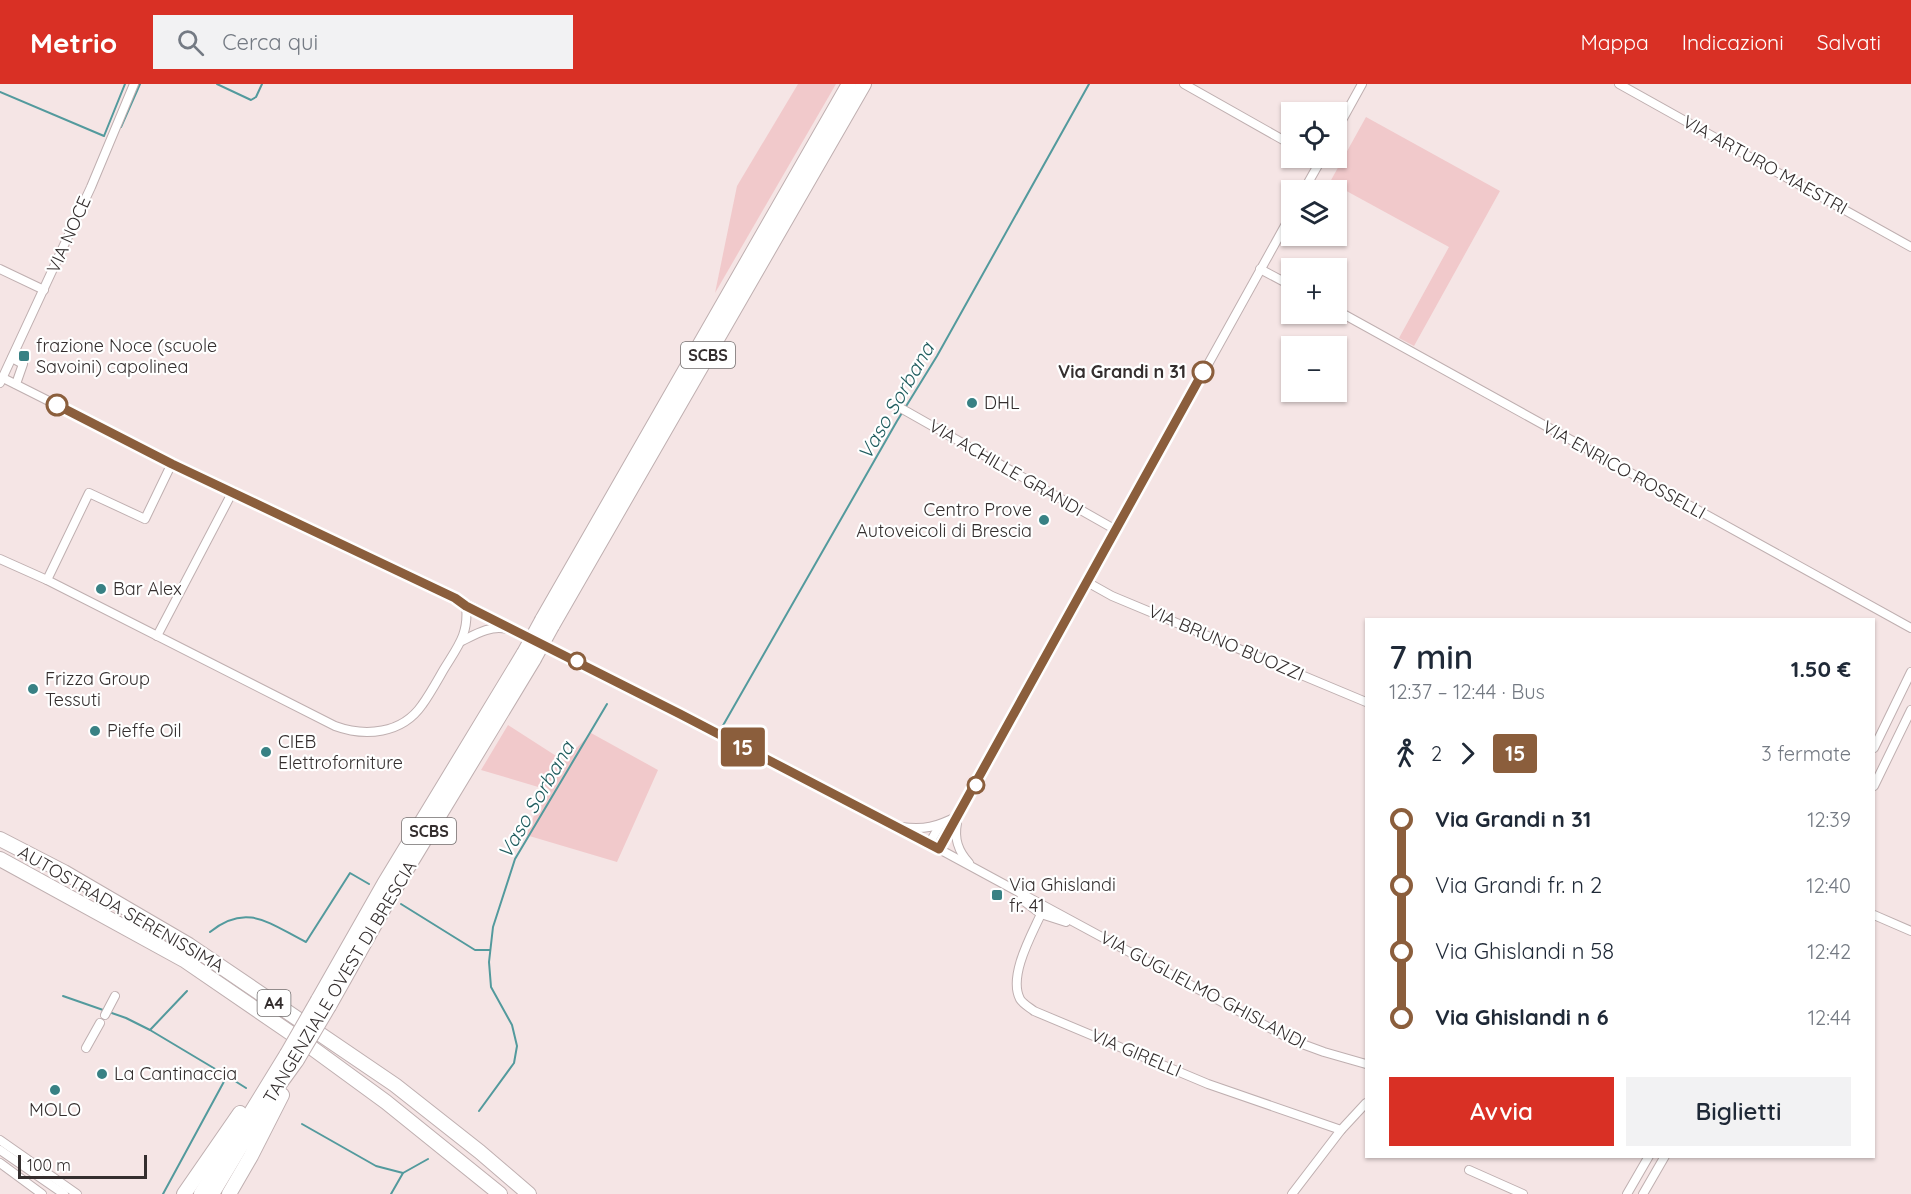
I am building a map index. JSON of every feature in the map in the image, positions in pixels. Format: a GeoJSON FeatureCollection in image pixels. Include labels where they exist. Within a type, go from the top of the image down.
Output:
{"type":"FeatureCollection","features":[{"type":"Feature","properties":{"kind":"highway","name":"TANGENZIALE OVEST DI BRESCIA"},"geometry":{"type":"LineString","coordinates":[[201,1194],[393,892],[529,656],[849,84]]}},
{"type":"Feature","properties":{"kind":"highway","name":"TANGENZIALE OVEST DI BRESCIA"},"geometry":{"type":"LineString","coordinates":[[547,623],[864,84]]}},
{"type":"Feature","properties":{"kind":"highway"},"geometry":{"type":"LineString","coordinates":[[852,105],[872,84]]}},
{"type":"Feature","properties":{"kind":"highway","name":"AUTOSTRADA SERENISSIMA"},"geometry":{"type":"LineString","coordinates":[[0,839],[64,872],[189,945],[395,1085],[529,1194]]}},
{"type":"Feature","properties":{"kind":"highway","name":"AUTOSTRADA SERENISSIMA"},"geometry":{"type":"LineString","coordinates":[[0,859],[184,960],[308,1045],[377,1096],[500,1194]]}},
{"type":"Feature","properties":{"kind":"highway","name":"TANGENZIALE OVEST DI BRESCIA"},"geometry":{"type":"LineString","coordinates":[[212,1194],[271,1096],[288,1059]]}},
{"type":"Feature","properties":{"kind":"highway"},"geometry":{"type":"LineString","coordinates":[[184,1194],[238,1116],[288,1059]]}},
{"type":"Feature","properties":{"kind":"highway"},"geometry":{"type":"LineString","coordinates":[[229,1194],[251,1156],[288,1059]]}},
{"type":"Feature","properties":{"kind":"street","name":"VIA NOCE"},"geometry":{"type":"LineString","coordinates":[[2,381],[4,364],[12,358],[44,290],[91,188],[134,84]]}},
{"type":"Feature","properties":{"kind":"street"},"geometry":{"type":"LineString","coordinates":[[1184,84],[1281,139]]}},
{"type":"Feature","properties":{"kind":"street"},"geometry":{"type":"LineString","coordinates":[[1347,111],[1362,84]]}},
{"type":"Feature","properties":{"kind":"street","name":"VIA ARTURO MAESTRI"},"geometry":{"type":"LineString","coordinates":[[1619,84],[1911,247]]}},
{"type":"Feature","properties":{"kind":"street"},"geometry":{"type":"LineString","coordinates":[[939,849],[1281,232]]}},
{"type":"Feature","properties":{"kind":"street"},"geometry":{"type":"LineString","coordinates":[[1260,268],[1281,279]]}},
{"type":"Feature","properties":{"kind":"street"},"geometry":{"type":"LineString","coordinates":[[0,269],[44,290]]}},
{"type":"Feature","properties":{"kind":"street","name":"VIA ENRICO ROSSELLI"},"geometry":{"type":"LineString","coordinates":[[1347,316],[1911,628]]}},
{"type":"Feature","properties":{"kind":"street"},"geometry":{"type":"LineString","coordinates":[[12,358],[23,364],[22,373],[16,384]]}},
{"type":"Feature","properties":{"kind":"street"},"geometry":{"type":"LineString","coordinates":[[2,381],[16,384],[172,464],[322,536],[400,570],[526,635]]}},
{"type":"Feature","properties":{"kind":"street","name":"VIA ACHILLE GRANDI"},"geometry":{"type":"LineString","coordinates":[[897,406],[1116,530]]}},
{"type":"Feature","properties":{"kind":"street"},"geometry":{"type":"LineString","coordinates":[[47,580],[89,493],[145,519],[172,464]]}},
{"type":"Feature","properties":{"kind":"street"},"geometry":{"type":"LineString","coordinates":[[157,636],[232,491]]}},
{"type":"Feature","properties":{"kind":"street"},"geometry":{"type":"LineString","coordinates":[[0,559],[47,580],[335,726],[360,733],[378,732],[394,727],[407,720],[421,707],[462,641],[468,621],[466,606]]}},
{"type":"Feature","properties":{"kind":"street","name":"VIA BRUNO BUOZZI"},"geometry":{"type":"LineString","coordinates":[[1087,582],[1112,596],[1365,702]]}},
{"type":"Feature","properties":{"kind":"street"},"geometry":{"type":"LineString","coordinates":[[462,641],[487,630],[501,627],[517,630]]}},
{"type":"Feature","properties":{"kind":"street","name":"VIA GUGLIELMO GHISLANDI"},"geometry":{"type":"LineString","coordinates":[[550,647],[973,867],[1294,1041],[1365,1064]]}},
{"type":"Feature","properties":{"kind":"street"},"geometry":{"type":"LineString","coordinates":[[1875,746],[1911,672]]}},
{"type":"Feature","properties":{"kind":"street"},"geometry":{"type":"LineString","coordinates":[[1875,784],[1911,710]]}},
{"type":"Feature","properties":{"kind":"street"},"geometry":{"type":"LineString","coordinates":[[893,826],[922,829],[940,825],[959,815]]}},
{"type":"Feature","properties":{"kind":"street"},"geometry":{"type":"LineString","coordinates":[[959,815],[956,837],[960,853],[973,867]]}},
{"type":"Feature","properties":{"kind":"street"},"geometry":{"type":"LineString","coordinates":[[929,844],[940,825]]}},
{"type":"Feature","properties":{"kind":"street","name":"VIA GUGLIELMO GHISLANDI"},"geometry":{"type":"LineString","coordinates":[[1000,883],[1041,914],[1089,930]]}},
{"type":"Feature","properties":{"kind":"street"},"geometry":{"type":"LineString","coordinates":[[1041,914],[1056,913]]}},
{"type":"Feature","properties":{"kind":"street","name":"VIA GIRELLI"},"geometry":{"type":"LineString","coordinates":[[1041,914],[1021,959],[1018,974],[1017,989],[1025,1005],[1034,1011],[1208,1084],[1341,1130]]}},
{"type":"Feature","properties":{"kind":"street"},"geometry":{"type":"LineString","coordinates":[[1875,915],[1911,931]]}},
{"type":"Feature","properties":{"kind":"street"},"geometry":{"type":"LineString","coordinates":[[105,1015],[116,996]]}},
{"type":"Feature","properties":{"kind":"street"},"geometry":{"type":"LineString","coordinates":[[86,1048],[100,1023]]}},
{"type":"Feature","properties":{"kind":"street","name":"VIA GUGLIELMO GHISLANDI"},"geometry":{"type":"LineString","coordinates":[[1352,1061],[1365,1071]]}},
{"type":"Feature","properties":{"kind":"street"},"geometry":{"type":"LineString","coordinates":[[1292,1194],[1341,1130],[1365,1104]]}},
{"type":"Feature","properties":{"kind":"street"},"geometry":{"type":"LineString","coordinates":[[0,1140],[77,1194]]}},
{"type":"Feature","properties":{"kind":"street"},"geometry":{"type":"LineString","coordinates":[[0,1150],[64,1194]]}},
{"type":"Feature","properties":{"kind":"street"},"geometry":{"type":"LineString","coordinates":[[1627,1194],[1649,1158]]}},
{"type":"Feature","properties":{"kind":"street"},"geometry":{"type":"LineString","coordinates":[[1643,1194],[1664,1158]]}},
{"type":"Feature","properties":{"kind":"street"},"geometry":{"type":"LineString","coordinates":[[0,1163],[42,1194]]}},
{"type":"Feature","properties":{"kind":"street"},"geometry":{"type":"LineString","coordinates":[[1469,1170],[1522,1194]]}},
{"type":"Feature","properties":{"kind":"shaded area"},"geometry":{"type":"Polygon","coordinates":[[[798,84],[836,84],[715,293],[737,186],[798,84]]]}},
{"type":"Feature","properties":{"kind":"shaded area"},"geometry":{"type":"Polygon","coordinates":[[[1366,117],[1500,191],[1414,346],[1399,338],[1449,247],[1347,191],[1347,180],[1331,180],[1338,168],[1347,168],[1347,151],[1366,117]]]}},
{"type":"Feature","properties":{"kind":"shaded area"},"geometry":{"type":"Polygon","coordinates":[[[508,725],[564,761],[591,733],[658,770],[617,862],[526,835],[545,789],[481,770],[508,725]]]}},
{"type":"Feature","properties":{"kind":"waterway"},"geometry":{"type":"LineString","coordinates":[[0,92],[104,136],[125,84]]}},
{"type":"Feature","properties":{"kind":"waterway"},"geometry":{"type":"LineString","coordinates":[[121,127],[140,84]]}},
{"type":"Feature","properties":{"kind":"waterway"},"geometry":{"type":"LineString","coordinates":[[217,84],[251,100],[256,97],[262,84]]}},
{"type":"Feature","properties":{"kind":"waterway","name":"Vaso Sorbana"},"geometry":{"type":"LineString","coordinates":[[721,729],[897,421],[937,356],[1089,84]]}},
{"type":"Feature","properties":{"kind":"waterway","name":"Vaso Sorbana"},"geometry":{"type":"LineString","coordinates":[[479,1111],[514,1063],[517,1046],[512,1025],[491,987],[489,962],[493,927],[515,859],[607,704]]}},
{"type":"Feature","properties":{"kind":"waterway"},"geometry":{"type":"LineString","coordinates":[[210,932],[223,923],[247,917],[270,923],[306,942],[350,873],[369,884]]}},
{"type":"Feature","properties":{"kind":"waterway"},"geometry":{"type":"LineString","coordinates":[[401,904],[475,950],[490,950]]}},
{"type":"Feature","properties":{"kind":"waterway"},"geometry":{"type":"LineString","coordinates":[[63,996],[126,1018],[150,1030],[187,991]]}},
{"type":"Feature","properties":{"kind":"waterway"},"geometry":{"type":"LineString","coordinates":[[150,1030],[227,1076]]}},
{"type":"Feature","properties":{"kind":"waterway"},"geometry":{"type":"LineString","coordinates":[[163,1194],[227,1076],[246,1088]]}},
{"type":"Feature","properties":{"kind":"waterway"},"geometry":{"type":"LineString","coordinates":[[302,1124],[376,1166],[403,1173]]}},
{"type":"Feature","properties":{"kind":"waterway","name":"Vaso Sorbana"},"geometry":{"type":"LineString","coordinates":[[391,1194],[403,1173],[428,1159]]}},
{"type":"Feature","properties":{"kind":"bus line","name":"15"},"geometry":{"type":"LineString","coordinates":[[57,405],[172,464],[322,536],[400,570],[939,849],[1203,372]]}},
{"type":"Feature","properties":{"kind":"place","name":"frazione Noce (scuole Savoini) capolinea"},"geometry":{"type":"Point","coordinates":[24,356]}},
{"type":"Feature","properties":{"kind":"place","name":"Via Grandi n 31"},"geometry":{"type":"Point","coordinates":[1203,372]}},
{"type":"Feature","properties":{"kind":"place","name":"DHL"},"geometry":{"type":"Point","coordinates":[972,403]}},
{"type":"Feature","properties":{"kind":"place","name":"Centro Prove Autoveicoli di Brescia"},"geometry":{"type":"Point","coordinates":[1044,520]}},
{"type":"Feature","properties":{"kind":"place","name":"Bar Alex"},"geometry":{"type":"Point","coordinates":[101,589]}},
{"type":"Feature","properties":{"kind":"place","name":"Frizza Group Tessuti"},"geometry":{"type":"Point","coordinates":[33,689]}},
{"type":"Feature","properties":{"kind":"place","name":"Pieffe Oil"},"geometry":{"type":"Point","coordinates":[95,731]}},
{"type":"Feature","properties":{"kind":"place","name":"CIEB Elettroforniture"},"geometry":{"type":"Point","coordinates":[266,752]}},
{"type":"Feature","properties":{"kind":"place","name":"Via Ghislandi fr. 41"},"geometry":{"type":"Point","coordinates":[997,895]}},
{"type":"Feature","properties":{"kind":"place","name":"La Cantinaccia"},"geometry":{"type":"Point","coordinates":[102,1074]}},
{"type":"Feature","properties":{"kind":"place","name":"MOLO"},"geometry":{"type":"Point","coordinates":[55,1090]}}]}
